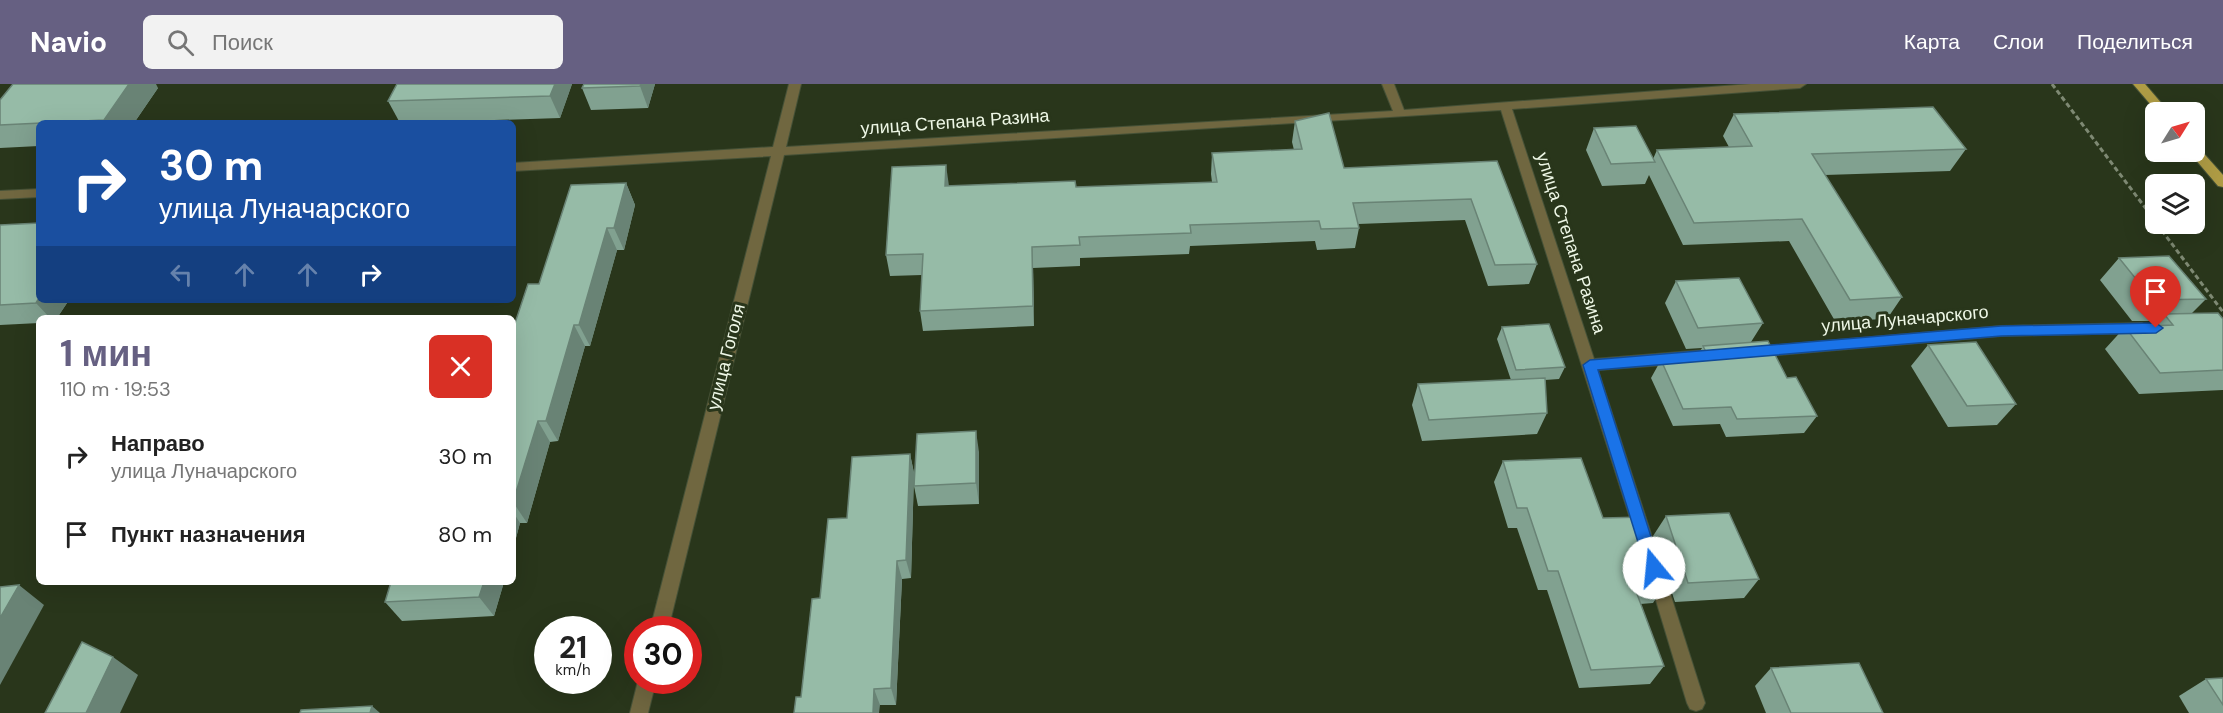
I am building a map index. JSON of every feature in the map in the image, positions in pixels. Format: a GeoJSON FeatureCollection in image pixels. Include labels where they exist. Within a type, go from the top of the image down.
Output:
{"type":"FeatureCollection","features":[{"type":"Feature","properties":{"kind":"main road"},"geometry":{"type":"LineString","coordinates":[[2139,84],[2154,102]]}},
{"type":"Feature","properties":{"kind":"main road"},"geometry":{"type":"LineString","coordinates":[[2205,162],[2223,183]]}},
{"type":"Feature","properties":{"kind":"street","name":"улица Гоголя"},"geometry":{"type":"LineString","coordinates":[[662,616],[795,84]]}},
{"type":"Feature","properties":{"kind":"street"},"geometry":{"type":"LineString","coordinates":[[1388,84],[1400,114]]}},
{"type":"Feature","properties":{"kind":"street","name":"улица Степана Разина"},"geometry":{"type":"LineString","coordinates":[[516,167],[1400,114],[1800,84]]}},
{"type":"Feature","properties":{"kind":"street","name":"улица Степана Разина"},"geometry":{"type":"LineString","coordinates":[[1505,105],[1590,365],[1696,703]]}},
{"type":"Feature","properties":{"kind":"street"},"geometry":{"type":"LineString","coordinates":[[0,195],[36,193]]}},
{"type":"Feature","properties":{"kind":"street","name":"улица Луначарского"},"geometry":{"type":"LineString","coordinates":[[1590,365],[2001,331],[2153,328]]}},
{"type":"Feature","properties":{"kind":"street"},"geometry":{"type":"LineString","coordinates":[[639,713],[643,694]]}},
{"type":"Feature","properties":{"kind":"path"},"geometry":{"type":"LineString","coordinates":[[2052,84],[2145,208]]}},
{"type":"Feature","properties":{"kind":"path"},"geometry":{"type":"LineString","coordinates":[[2164,234],[2223,312]]}},
{"type":"Feature","properties":{"kind":"building"},"geometry":{"type":"Polygon","coordinates":[[[13,84],[129,84],[104,120],[36,120],[36,123],[0,125],[0,100],[13,84]]]}},
{"type":"Feature","properties":{"kind":"building"},"geometry":{"type":"Polygon","coordinates":[[[397,84],[555,84],[550,96],[388,101],[397,84]]]}},
{"type":"Feature","properties":{"kind":"building"},"geometry":{"type":"Polygon","coordinates":[[[584,84],[641,84],[640,86],[582,88],[584,84]]]}},
{"type":"Feature","properties":{"kind":"building"},"geometry":{"type":"Polygon","coordinates":[[[1933,107],[1966,149],[1812,154],[1902,297],[1850,300],[1802,219],[1694,223],[1657,150],[1752,146],[1734,114],[1933,107]]]}},
{"type":"Feature","properties":{"kind":"building"},"geometry":{"type":"Polygon","coordinates":[[[1329,113],[1344,168],[1497,161],[1537,264],[1495,265],[1471,199],[1353,203],[1359,228],[1321,229],[1319,221],[1190,225],[1191,233],[1079,237],[1080,245],[1032,247],[1033,306],[920,311],[923,254],[886,255],[892,167],[946,165],[945,186],[1075,181],[1076,187],[1217,182],[1212,153],[1302,149],[1295,121],[1329,113]]]}},
{"type":"Feature","properties":{"kind":"building"},"geometry":{"type":"Polygon","coordinates":[[[1636,126],[1655,162],[1611,164],[1594,128],[1636,126]]]}},
{"type":"Feature","properties":{"kind":"building"},"geometry":{"type":"Polygon","coordinates":[[[626,183],[614,228],[607,228],[579,325],[574,325],[546,421],[538,421],[516,492],[516,320],[528,284],[539,284],[571,185],[626,183]]]}},
{"type":"Feature","properties":{"kind":"building"},"geometry":{"type":"Polygon","coordinates":[[[36,223],[36,303],[0,305],[0,225],[36,223]]]}},
{"type":"Feature","properties":{"kind":"building"},"geometry":{"type":"Polygon","coordinates":[[[2169,256],[2206,299],[2153,300],[2119,258],[2169,256]]]}},
{"type":"Feature","properties":{"kind":"building"},"geometry":{"type":"Polygon","coordinates":[[[1739,278],[1763,323],[1698,328],[1676,281],[1739,278]]]}},
{"type":"Feature","properties":{"kind":"building"},"geometry":{"type":"Polygon","coordinates":[[[2218,313],[2223,319],[2223,370],[2160,373],[2125,327],[2173,325],[2164,314],[2218,313]]]}},
{"type":"Feature","properties":{"kind":"building"},"geometry":{"type":"Polygon","coordinates":[[[1549,324],[1565,367],[1516,370],[1502,327],[1549,324]]]}},
{"type":"Feature","properties":{"kind":"building"},"geometry":{"type":"Polygon","coordinates":[[[1768,341],[1787,378],[1796,377],[1817,416],[1737,419],[1731,407],[1683,409],[1661,360],[1709,358],[1703,346],[1768,341]]]}},
{"type":"Feature","properties":{"kind":"building"},"geometry":{"type":"Polygon","coordinates":[[[1976,342],[2016,404],[1967,406],[1928,345],[1976,342]]]}},
{"type":"Feature","properties":{"kind":"building"},"geometry":{"type":"Polygon","coordinates":[[[1545,378],[1547,413],[1429,420],[1418,384],[1545,378]]]}},
{"type":"Feature","properties":{"kind":"building"},"geometry":{"type":"Polygon","coordinates":[[[976,431],[976,483],[914,486],[917,434],[976,431]]]}},
{"type":"Feature","properties":{"kind":"building"},"geometry":{"type":"Polygon","coordinates":[[[910,454],[906,560],[897,561],[891,688],[874,689],[873,713],[794,713],[796,697],[801,697],[812,599],[820,598],[828,519],[847,518],[852,457],[910,454]]]}},
{"type":"Feature","properties":{"kind":"building"},"geometry":{"type":"Polygon","coordinates":[[[1581,458],[1603,518],[1644,517],[1666,584],[1634,586],[1664,666],[1591,670],[1558,571],[1548,571],[1527,508],[1517,508],[1503,461],[1581,458]]]}},
{"type":"Feature","properties":{"kind":"building"},"geometry":{"type":"Polygon","coordinates":[[[1729,513],[1759,579],[1688,583],[1666,516],[1729,513]]]}},
{"type":"Feature","properties":{"kind":"building"},"geometry":{"type":"Polygon","coordinates":[[[19,585],[0,618],[0,587],[19,585]]]}},
{"type":"Feature","properties":{"kind":"building"},"geometry":{"type":"Polygon","coordinates":[[[390,585],[483,585],[479,597],[385,602],[390,585]]]}},
{"type":"Feature","properties":{"kind":"building"},"geometry":{"type":"Polygon","coordinates":[[[82,642],[113,657],[86,713],[45,713],[82,642]]]}},
{"type":"Feature","properties":{"kind":"building"},"geometry":{"type":"Polygon","coordinates":[[[1859,663],[1883,713],[1791,713],[1771,668],[1859,663]]]}},
{"type":"Feature","properties":{"kind":"building"},"geometry":{"type":"Polygon","coordinates":[[[2223,678],[2223,705],[2206,679],[2223,678]]]}},
{"type":"Feature","properties":{"kind":"building"},"geometry":{"type":"Polygon","coordinates":[[[372,706],[370,713],[300,713],[301,710],[372,706]]]}},
{"type":"Feature","properties":{"kind":"route"},"geometry":{"type":"LineString","coordinates":[[1654,568],[1590,365],[2001,331],[2156,328]]}}]}
